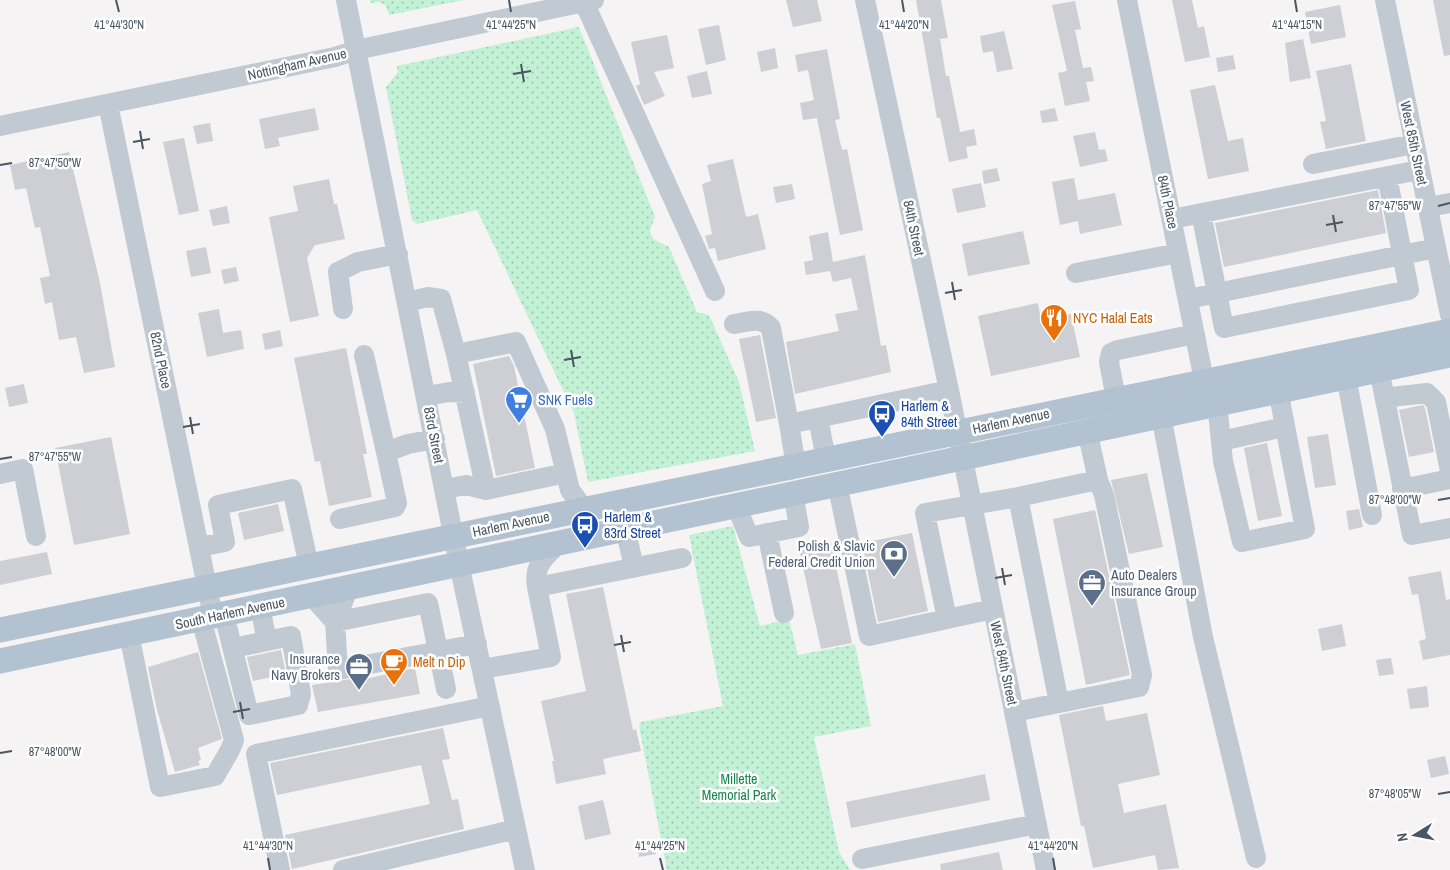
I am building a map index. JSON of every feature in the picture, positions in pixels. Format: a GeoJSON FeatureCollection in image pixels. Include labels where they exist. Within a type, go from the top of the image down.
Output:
{"type":"FeatureCollection","features":[{"type":"Feature","properties":{"kind":"main road","name":"Harlem Avenue"},"geometry":{"type":"LineString","coordinates":[[454,536],[1450,331]]}},
{"type":"Feature","properties":{"kind":"main road","name":"Harlem Avenue"},"geometry":{"type":"LineString","coordinates":[[459,564],[962,456],[1450,355]]}},
{"type":"Feature","properties":{"kind":"main road"},"geometry":{"type":"LineString","coordinates":[[0,630],[454,536]]}},
{"type":"Feature","properties":{"kind":"main road","name":"South Harlem Avenue"},"geometry":{"type":"LineString","coordinates":[[0,660],[348,589],[459,564]]}},
{"type":"Feature","properties":{"kind":"street","name":"83rd Street"},"geometry":{"type":"LineString","coordinates":[[346,0],[427,396],[459,564],[525,870]]}},
{"type":"Feature","properties":{"kind":"street","name":"84th Street"},"geometry":{"type":"LineString","coordinates":[[865,0],[962,456]]}},
{"type":"Feature","properties":{"kind":"street","name":"84th Place"},"geometry":{"type":"LineString","coordinates":[[1127,0],[1195,334],[1205,381],[1213,404],[1223,461],[1242,542],[1304,529],[1284,427]]}},
{"type":"Feature","properties":{"kind":"street","name":"West 85th Street"},"geometry":{"type":"LineString","coordinates":[[1385,0],[1450,315]]}},
{"type":"Feature","properties":{"kind":"street","name":"Nottingham Avenue"},"geometry":{"type":"LineString","coordinates":[[0,126],[335,57],[356,50],[589,1]]}},
{"type":"Feature","properties":{"kind":"street"},"geometry":{"type":"LineString","coordinates":[[589,1],[715,290]]}},
{"type":"Feature","properties":{"kind":"street","name":"82nd Place"},"geometry":{"type":"LineString","coordinates":[[108,104],[213,617]]}},
{"type":"Feature","properties":{"kind":"street"},"geometry":{"type":"LineString","coordinates":[[1314,164],[1414,144]]}},
{"type":"Feature","properties":{"kind":"street"},"geometry":{"type":"LineString","coordinates":[[1172,219],[1419,170]]}},
{"type":"Feature","properties":{"kind":"street"},"geometry":{"type":"LineString","coordinates":[[1201,213],[1224,328],[1409,290],[1387,176]]}},
{"type":"Feature","properties":{"kind":"street"},"geometry":{"type":"LineString","coordinates":[[1427,207],[1450,203]]}},
{"type":"Feature","properties":{"kind":"street"},"geometry":{"type":"LineString","coordinates":[[1188,299],[1436,248]]}},
{"type":"Feature","properties":{"kind":"street"},"geometry":{"type":"LineString","coordinates":[[1076,273],[1178,253]]}},
{"type":"Feature","properties":{"kind":"street"},"geometry":{"type":"LineString","coordinates":[[342,309],[338,272],[358,262],[398,254]]}},
{"type":"Feature","properties":{"kind":"street"},"geometry":{"type":"LineString","coordinates":[[407,302],[428,297],[441,299],[456,354],[486,490]]}},
{"type":"Feature","properties":{"kind":"street"},"geometry":{"type":"LineString","coordinates":[[734,324],[760,320],[766,322],[771,328],[796,466]]}},
{"type":"Feature","properties":{"kind":"street"},"geometry":{"type":"LineString","coordinates":[[1116,399],[1109,362],[1111,354],[1118,350],[1195,334]]}},
{"type":"Feature","properties":{"kind":"street"},"geometry":{"type":"LineString","coordinates":[[456,354],[516,342],[555,429],[570,490],[584,509]]}},
{"type":"Feature","properties":{"kind":"street"},"geometry":{"type":"LineString","coordinates":[[340,520],[395,507],[397,503],[364,355]]}},
{"type":"Feature","properties":{"kind":"street"},"geometry":{"type":"LineString","coordinates":[[1378,369],[1412,535],[1450,528]]}},
{"type":"Feature","properties":{"kind":"street"},"geometry":{"type":"LineString","coordinates":[[1346,376],[1372,515]]}},
{"type":"Feature","properties":{"kind":"street"},"geometry":{"type":"LineString","coordinates":[[789,424],[949,390]]}},
{"type":"Feature","properties":{"kind":"street"},"geometry":{"type":"LineString","coordinates":[[1221,441],[1284,427],[1278,390]]}},
{"type":"Feature","properties":{"kind":"street"},"geometry":{"type":"LineString","coordinates":[[427,396],[449,392],[465,393]]}},
{"type":"Feature","properties":{"kind":"street"},"geometry":{"type":"LineString","coordinates":[[1384,395],[1391,397],[1427,393],[1433,398],[1436,402],[1450,471]]}},
{"type":"Feature","properties":{"kind":"street"},"geometry":{"type":"LineString","coordinates":[[1161,415],[1203,637],[1256,858]]}},
{"type":"Feature","properties":{"kind":"street"},"geometry":{"type":"LineString","coordinates":[[818,418],[826,459]]}},
{"type":"Feature","properties":{"kind":"street"},"geometry":{"type":"LineString","coordinates":[[1014,712],[1139,687],[1142,674],[1104,495],[1098,480],[1087,430]]}},
{"type":"Feature","properties":{"kind":"street"},"geometry":{"type":"LineString","coordinates":[[386,452],[408,444],[435,438]]}},
{"type":"Feature","properties":{"kind":"street","name":"West 84th Street"},"geometry":{"type":"LineString","coordinates":[[962,456],[1046,870]]}},
{"type":"Feature","properties":{"kind":"street"},"geometry":{"type":"LineString","coordinates":[[0,474],[23,470],[36,536]]}},
{"type":"Feature","properties":{"kind":"street"},"geometry":{"type":"LineString","coordinates":[[445,489],[466,485],[486,490],[566,473]]}},
{"type":"Feature","properties":{"kind":"street"},"geometry":{"type":"LineString","coordinates":[[1402,488],[1450,479]]}},
{"type":"Feature","properties":{"kind":"street"},"geometry":{"type":"LineString","coordinates":[[947,619],[924,513],[972,506],[1098,480]]}},
{"type":"Feature","properties":{"kind":"street"},"geometry":{"type":"LineString","coordinates":[[837,483],[869,636],[993,609]]}},
{"type":"Feature","properties":{"kind":"street"},"geometry":{"type":"LineString","coordinates":[[199,547],[225,542],[218,505],[292,489],[309,566]]}},
{"type":"Feature","properties":{"kind":"street"},"geometry":{"type":"LineString","coordinates":[[736,505],[749,536],[799,527],[793,493]]}},
{"type":"Feature","properties":{"kind":"street"},"geometry":{"type":"LineString","coordinates":[[1018,497],[1059,703]]}},
{"type":"Feature","properties":{"kind":"street"},"geometry":{"type":"LineString","coordinates":[[626,528],[634,567]]}},
{"type":"Feature","properties":{"kind":"street"},"geometry":{"type":"LineString","coordinates":[[767,533],[784,614]]}},
{"type":"Feature","properties":{"kind":"street"},"geometry":{"type":"LineString","coordinates":[[482,668],[551,657],[535,577],[539,563],[560,542]]}},
{"type":"Feature","properties":{"kind":"street"},"geometry":{"type":"LineString","coordinates":[[537,587],[682,558]]}},
{"type":"Feature","properties":{"kind":"street"},"geometry":{"type":"LineString","coordinates":[[348,589],[335,622],[338,670],[477,644]]}},
{"type":"Feature","properties":{"kind":"street"},"geometry":{"type":"LineString","coordinates":[[312,596],[335,622]]}},
{"type":"Feature","properties":{"kind":"street"},"geometry":{"type":"LineString","coordinates":[[335,622],[428,603],[446,689]]}},
{"type":"Feature","properties":{"kind":"street"},"geometry":{"type":"LineString","coordinates":[[260,607],[267,641]]}},
{"type":"Feature","properties":{"kind":"street"},"geometry":{"type":"LineString","coordinates":[[213,617],[233,648],[249,715]]}},
{"type":"Feature","properties":{"kind":"street"},"geometry":{"type":"LineString","coordinates":[[128,634],[160,787],[214,776],[234,740],[228,719],[213,617]]}},
{"type":"Feature","properties":{"kind":"street"},"geometry":{"type":"LineString","coordinates":[[228,719],[298,704],[301,694],[291,636],[233,648]]}},
{"type":"Feature","properties":{"kind":"street"},"geometry":{"type":"LineString","coordinates":[[280,870],[256,754],[490,706]]}},
{"type":"Feature","properties":{"kind":"street"},"geometry":{"type":"LineString","coordinates":[[862,859],[1037,824]]}},
{"type":"Feature","properties":{"kind":"street"},"geometry":{"type":"LineString","coordinates":[[343,870],[516,829]]}},
{"type":"Feature","properties":{"kind":"green space"},"geometry":{"type":"Polygon","coordinates":[[[370,0],[464,0],[389,15],[386,6],[380,2],[371,3],[370,0]]]}},
{"type":"Feature","properties":{"kind":"green space"},"geometry":{"type":"Polygon","coordinates":[[[579,27],[655,217],[650,230],[653,239],[669,247],[697,312],[709,315],[739,382],[755,451],[588,482],[574,413],[477,210],[417,224],[412,220],[386,87],[398,72],[397,66],[579,27]]]}},
{"type":"Feature","properties":{"kind":"green space","name":"Millette Memorial Park"},"geometry":{"type":"Polygon","coordinates":[[[733,526],[760,626],[789,619],[798,655],[855,644],[871,726],[814,737],[839,852],[850,870],[667,870],[639,726],[641,722],[723,706],[689,535],[733,526]]]}},
{"type":"Feature","properties":{"kind":"building"},"geometry":{"type":"Polygon","coordinates":[[[786,0],[817,0],[822,21],[793,27],[786,0]]]}},
{"type":"Feature","properties":{"kind":"building"},"geometry":{"type":"Polygon","coordinates":[[[916,0],[941,0],[948,38],[940,39],[946,76],[949,76],[960,132],[974,129],[977,145],[966,147],[968,158],[949,162],[940,118],[937,118],[916,0]]]}},
{"type":"Feature","properties":{"kind":"building"},"geometry":{"type":"Polygon","coordinates":[[[1172,0],[1192,0],[1198,28],[1204,26],[1210,57],[1185,62],[1172,0]]]}},
{"type":"Feature","properties":{"kind":"building"},"geometry":{"type":"Polygon","coordinates":[[[1433,0],[1450,0],[1450,55],[1444,56],[1433,0]]]}},
{"type":"Feature","properties":{"kind":"building"},"geometry":{"type":"Polygon","coordinates":[[[1075,1],[1081,29],[1075,30],[1083,68],[1091,67],[1094,81],[1086,82],[1090,101],[1065,106],[1058,73],[1067,71],[1052,5],[1075,1]]]}},
{"type":"Feature","properties":{"kind":"building"},"geometry":{"type":"Polygon","coordinates":[[[1340,5],[1346,37],[1311,44],[1305,12],[1340,5]]]}},
{"type":"Feature","properties":{"kind":"building"},"geometry":{"type":"Polygon","coordinates":[[[719,25],[726,60],[706,65],[698,29],[719,25]]]}},
{"type":"Feature","properties":{"kind":"building"},"geometry":{"type":"Polygon","coordinates":[[[1004,31],[1013,69],[997,72],[993,51],[983,53],[980,36],[1004,31]]]}},
{"type":"Feature","properties":{"kind":"building"},"geometry":{"type":"Polygon","coordinates":[[[667,35],[674,68],[654,72],[665,96],[644,105],[636,86],[640,84],[631,42],[667,35]]]}},
{"type":"Feature","properties":{"kind":"building"},"geometry":{"type":"Polygon","coordinates":[[[1303,39],[1311,78],[1290,82],[1285,43],[1303,39]]]}},
{"type":"Feature","properties":{"kind":"building"},"geometry":{"type":"Polygon","coordinates":[[[775,48],[778,68],[761,72],[757,52],[775,48]]]}},
{"type":"Feature","properties":{"kind":"building"},"geometry":{"type":"Polygon","coordinates":[[[827,49],[840,119],[835,120],[842,150],[847,149],[863,230],[840,235],[817,118],[803,120],[800,103],[814,100],[808,70],[798,72],[795,55],[827,49]]]}},
{"type":"Feature","properties":{"kind":"building"},"geometry":{"type":"Polygon","coordinates":[[[1233,55],[1236,69],[1218,72],[1216,58],[1233,55]]]}},
{"type":"Feature","properties":{"kind":"building"},"geometry":{"type":"Polygon","coordinates":[[[1351,64],[1366,141],[1326,149],[1320,122],[1326,121],[1316,71],[1351,64]]]}},
{"type":"Feature","properties":{"kind":"building"},"geometry":{"type":"Polygon","coordinates":[[[707,71],[712,94],[692,98],[687,76],[707,71]]]}},
{"type":"Feature","properties":{"kind":"building"},"geometry":{"type":"Polygon","coordinates":[[[1215,85],[1228,141],[1243,138],[1249,171],[1208,179],[1190,90],[1215,85]]]}},
{"type":"Feature","properties":{"kind":"building"},"geometry":{"type":"Polygon","coordinates":[[[315,108],[319,130],[278,138],[280,146],[265,149],[259,119],[315,108]]]}},
{"type":"Feature","properties":{"kind":"building"},"geometry":{"type":"Polygon","coordinates":[[[1055,108],[1058,121],[1042,123],[1040,111],[1055,108]]]}},
{"type":"Feature","properties":{"kind":"building"},"geometry":{"type":"Polygon","coordinates":[[[210,123],[213,141],[197,144],[193,126],[210,123]]]}},
{"type":"Feature","properties":{"kind":"building"},"geometry":{"type":"Polygon","coordinates":[[[1095,132],[1099,150],[1105,149],[1108,161],[1080,167],[1073,136],[1095,132]]]}},
{"type":"Feature","properties":{"kind":"building"},"geometry":{"type":"Polygon","coordinates":[[[184,138],[199,211],[179,215],[163,142],[184,138]]]}},
{"type":"Feature","properties":{"kind":"building"},"geometry":{"type":"Polygon","coordinates":[[[69,152],[100,283],[115,367],[84,373],[76,337],[59,340],[52,302],[45,304],[40,278],[50,276],[40,227],[35,228],[26,188],[15,190],[10,165],[69,152]]]}},
{"type":"Feature","properties":{"kind":"building"},"geometry":{"type":"Polygon","coordinates":[[[733,159],[746,217],[758,214],[766,249],[718,261],[715,248],[709,249],[705,236],[712,234],[702,184],[711,181],[707,165],[733,159]]]}},
{"type":"Feature","properties":{"kind":"building"},"geometry":{"type":"Polygon","coordinates":[[[997,168],[1000,181],[984,184],[982,171],[997,168]]]}},
{"type":"Feature","properties":{"kind":"building"},"geometry":{"type":"Polygon","coordinates":[[[1074,178],[1078,200],[1115,193],[1122,225],[1080,234],[1078,221],[1060,225],[1052,182],[1074,178]]]}},
{"type":"Feature","properties":{"kind":"building"},"geometry":{"type":"Polygon","coordinates":[[[329,179],[334,204],[337,204],[345,239],[315,245],[307,258],[319,316],[290,322],[269,217],[298,211],[293,186],[329,179]]]}},
{"type":"Feature","properties":{"kind":"building"},"geometry":{"type":"Polygon","coordinates":[[[981,183],[986,207],[957,213],[952,189],[981,183]]]}},
{"type":"Feature","properties":{"kind":"building"},"geometry":{"type":"Polygon","coordinates":[[[792,184],[795,199],[776,203],[773,187],[792,184]]]}},
{"type":"Feature","properties":{"kind":"building"},"geometry":{"type":"Polygon","coordinates":[[[1378,190],[1386,233],[1224,267],[1215,223],[1378,190]]]}},
{"type":"Feature","properties":{"kind":"building"},"geometry":{"type":"Polygon","coordinates":[[[227,206],[230,223],[213,226],[209,210],[227,206]]]}},
{"type":"Feature","properties":{"kind":"building"},"geometry":{"type":"Polygon","coordinates":[[[1023,231],[1030,264],[968,276],[962,244],[1023,231]]]}},
{"type":"Feature","properties":{"kind":"building"},"geometry":{"type":"Polygon","coordinates":[[[828,232],[833,262],[865,255],[881,346],[886,345],[891,372],[795,394],[786,342],[839,331],[835,314],[858,310],[851,278],[833,282],[830,271],[806,275],[804,262],[813,260],[809,236],[828,232]]]}},
{"type":"Feature","properties":{"kind":"building"},"geometry":{"type":"Polygon","coordinates":[[[206,247],[211,273],[191,277],[186,251],[206,247]]]}},
{"type":"Feature","properties":{"kind":"building"},"geometry":{"type":"Polygon","coordinates":[[[236,267],[239,281],[224,284],[221,270],[236,267]]]}},
{"type":"Feature","properties":{"kind":"building"},"geometry":{"type":"Polygon","coordinates":[[[1038,303],[1041,320],[1071,314],[1080,357],[991,376],[978,316],[1038,303]]]}},
{"type":"Feature","properties":{"kind":"building"},"geometry":{"type":"Polygon","coordinates":[[[219,309],[223,333],[241,330],[244,349],[207,357],[198,313],[219,309]]]}},
{"type":"Feature","properties":{"kind":"building"},"geometry":{"type":"Polygon","coordinates":[[[280,330],[283,346],[265,350],[262,334],[280,330]]]}},
{"type":"Feature","properties":{"kind":"building"},"geometry":{"type":"Polygon","coordinates":[[[760,335],[776,418],[756,422],[739,339],[760,335]]]}},
{"type":"Feature","properties":{"kind":"building"},"geometry":{"type":"Polygon","coordinates":[[[346,348],[367,454],[363,454],[372,497],[329,506],[320,461],[315,462],[294,358],[346,348]]]}},
{"type":"Feature","properties":{"kind":"building","name":"SNK Fuels"},"geometry":{"type":"Polygon","coordinates":[[[509,356],[514,366],[535,468],[496,476],[473,364],[509,356]]]}},
{"type":"Feature","properties":{"kind":"building"},"geometry":{"type":"Polygon","coordinates":[[[24,384],[28,403],[9,407],[5,388],[24,384]]]}},
{"type":"Feature","properties":{"kind":"building"},"geometry":{"type":"Polygon","coordinates":[[[1423,405],[1434,452],[1409,457],[1399,410],[1423,405]]]}},
{"type":"Feature","properties":{"kind":"building"},"geometry":{"type":"Polygon","coordinates":[[[1328,434],[1336,485],[1315,488],[1307,437],[1328,434]]]}},
{"type":"Feature","properties":{"kind":"building"},"geometry":{"type":"Polygon","coordinates":[[[111,437],[130,534],[74,545],[55,448],[111,437]]]}},
{"type":"Feature","properties":{"kind":"building"},"geometry":{"type":"Polygon","coordinates":[[[1267,443],[1282,516],[1258,521],[1244,448],[1267,443]]]}},
{"type":"Feature","properties":{"kind":"building"},"geometry":{"type":"Polygon","coordinates":[[[1147,473],[1163,547],[1129,554],[1111,480],[1147,473]]]}},
{"type":"Feature","properties":{"kind":"building"},"geometry":{"type":"Polygon","coordinates":[[[278,504],[284,531],[244,540],[238,513],[278,504]]]}},
{"type":"Feature","properties":{"kind":"building"},"geometry":{"type":"Polygon","coordinates":[[[1359,509],[1363,527],[1349,530],[1346,511],[1359,509]]]}},
{"type":"Feature","properties":{"kind":"building"},"geometry":{"type":"Polygon","coordinates":[[[1095,510],[1130,675],[1086,685],[1053,519],[1095,510]]]}},
{"type":"Feature","properties":{"kind":"building","name":"Polish & Slavic Federal Credit Union"},"geometry":{"type":"Polygon","coordinates":[[[912,533],[928,611],[878,622],[862,543],[912,533]]]}},
{"type":"Feature","properties":{"kind":"building"},"geometry":{"type":"Polygon","coordinates":[[[831,542],[852,643],[821,649],[799,549],[831,542]]]}},
{"type":"Feature","properties":{"kind":"building"},"geometry":{"type":"Polygon","coordinates":[[[47,552],[52,574],[0,585],[0,561],[47,552]]]}},
{"type":"Feature","properties":{"kind":"building"},"geometry":{"type":"Polygon","coordinates":[[[1441,571],[1446,600],[1450,599],[1450,655],[1423,660],[1419,641],[1426,639],[1418,594],[1412,595],[1408,577],[1441,571]]]}},
{"type":"Feature","properties":{"kind":"building"},"geometry":{"type":"Polygon","coordinates":[[[603,587],[633,730],[636,729],[641,751],[603,759],[606,774],[556,784],[552,761],[554,761],[541,701],[586,691],[566,594],[603,587]]]}},
{"type":"Feature","properties":{"kind":"building"},"geometry":{"type":"Polygon","coordinates":[[[1342,624],[1346,646],[1322,651],[1318,629],[1342,624]]]}},
{"type":"Feature","properties":{"kind":"building"},"geometry":{"type":"Polygon","coordinates":[[[281,650],[286,674],[253,681],[247,657],[281,650]]]}},
{"type":"Feature","properties":{"kind":"building"},"geometry":{"type":"Polygon","coordinates":[[[198,652],[222,739],[198,748],[201,760],[198,761],[200,765],[175,772],[157,710],[148,667],[198,652]]]}},
{"type":"Feature","properties":{"kind":"building"},"geometry":{"type":"Polygon","coordinates":[[[1391,658],[1394,674],[1379,676],[1376,660],[1391,658]]]}},
{"type":"Feature","properties":{"kind":"building"},"geometry":{"type":"Polygon","coordinates":[[[415,668],[420,694],[318,712],[312,685],[364,677],[365,679],[415,668]]]}},
{"type":"Feature","properties":{"kind":"building"},"geometry":{"type":"Polygon","coordinates":[[[1427,686],[1429,707],[1410,709],[1407,689],[1427,686]]]}},
{"type":"Feature","properties":{"kind":"building"},"geometry":{"type":"Polygon","coordinates":[[[1103,706],[1106,721],[1147,713],[1160,775],[1118,784],[1124,813],[1166,804],[1179,868],[1158,870],[1155,855],[1093,868],[1084,826],[1081,826],[1059,715],[1103,706]]]}},
{"type":"Feature","properties":{"kind":"building"},"geometry":{"type":"Polygon","coordinates":[[[443,728],[450,759],[442,760],[452,800],[458,799],[464,829],[292,869],[285,835],[430,804],[421,765],[277,795],[270,763],[443,728]]]}},
{"type":"Feature","properties":{"kind":"building"},"geometry":{"type":"Polygon","coordinates":[[[1445,756],[1449,774],[1431,778],[1427,760],[1445,756]]]}},
{"type":"Feature","properties":{"kind":"building"},"geometry":{"type":"Polygon","coordinates":[[[985,774],[990,800],[851,828],[846,802],[985,774]]]}},
{"type":"Feature","properties":{"kind":"building"},"geometry":{"type":"Polygon","coordinates":[[[603,800],[611,834],[585,840],[578,806],[603,800]]]}},
{"type":"Feature","properties":{"kind":"building"},"geometry":{"type":"Polygon","coordinates":[[[653,840],[656,854],[639,857],[636,842],[653,840]]]}},
{"type":"Feature","properties":{"kind":"building"},"geometry":{"type":"Polygon","coordinates":[[[999,852],[1003,870],[941,870],[940,864],[999,852]]]}},
{"type":"Feature","properties":{"kind":"place","name":"NYC Halal Eats"},"geometry":{"type":"Point","coordinates":[1054,342]}},
{"type":"Feature","properties":{"kind":"place","name":"SNK Fuels"},"geometry":{"type":"Point","coordinates":[519,424]}},
{"type":"Feature","properties":{"kind":"place","name":"Harlem & 84th Street"},"geometry":{"type":"Point","coordinates":[882,438]}},
{"type":"Feature","properties":{"kind":"place","name":"Harlem & 83rd Street"},"geometry":{"type":"Point","coordinates":[585,549]}},
{"type":"Feature","properties":{"kind":"place","name":"Polish & Slavic Federal Credit Union"},"geometry":{"type":"Point","coordinates":[894,578]}},
{"type":"Feature","properties":{"kind":"place","name":"Auto Dealers Insurance Group"},"geometry":{"type":"Point","coordinates":[1092,607]}},
{"type":"Feature","properties":{"kind":"place","name":"Melt n Dip"},"geometry":{"type":"Point","coordinates":[394,686]}},
{"type":"Feature","properties":{"kind":"place","name":"Insurance Navy Brokers"},"geometry":{"type":"Point","coordinates":[359,691]}}]}
